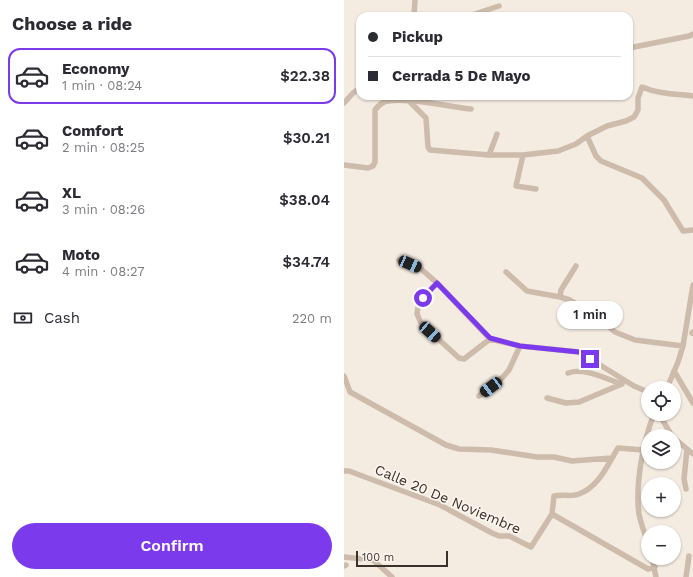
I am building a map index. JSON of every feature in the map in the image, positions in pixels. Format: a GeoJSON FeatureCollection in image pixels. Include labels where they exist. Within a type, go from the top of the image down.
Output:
{"type":"FeatureCollection","features":[{"type":"Feature","properties":{"kind":"street"},"geometry":{"type":"LineString","coordinates":[[414,12],[415,0]]}},
{"type":"Feature","properties":{"kind":"street"},"geometry":{"type":"LineString","coordinates":[[481,12],[499,6]]}},
{"type":"Feature","properties":{"kind":"street"},"geometry":{"type":"LineString","coordinates":[[633,47],[693,34]]}},
{"type":"Feature","properties":{"kind":"street"},"geometry":{"type":"LineString","coordinates":[[408,100],[426,118],[428,147],[433,151],[489,155],[523,155],[558,151],[576,144],[587,136],[607,126],[626,121],[634,117],[638,110],[638,98],[642,87],[658,92],[693,96]]}},
{"type":"Feature","properties":{"kind":"street"},"geometry":{"type":"LineString","coordinates":[[344,103],[356,91]]}},
{"type":"Feature","properties":{"kind":"street"},"geometry":{"type":"LineString","coordinates":[[344,165],[368,168],[373,166],[375,162],[375,110],[384,102],[408,100],[471,109]]}},
{"type":"Feature","properties":{"kind":"street"},"geometry":{"type":"LineString","coordinates":[[489,155],[497,134]]}},
{"type":"Feature","properties":{"kind":"street"},"geometry":{"type":"LineString","coordinates":[[587,136],[596,156],[601,161],[642,178],[664,200],[683,231],[693,230]]}},
{"type":"Feature","properties":{"kind":"street"},"geometry":{"type":"LineString","coordinates":[[523,155],[516,186],[536,189]]}},
{"type":"Feature","properties":{"kind":"street"},"geometry":{"type":"LineString","coordinates":[[399,260],[420,268],[437,283],[490,338],[520,346],[579,352],[641,389]]}},
{"type":"Feature","properties":{"kind":"street"},"geometry":{"type":"LineString","coordinates":[[560,297],[561,290],[576,266]]}},
{"type":"Feature","properties":{"kind":"street"},"geometry":{"type":"LineString","coordinates":[[506,272],[527,291],[570,300],[592,313],[615,332],[635,340],[683,346]]}},
{"type":"Feature","properties":{"kind":"street"},"geometry":{"type":"LineString","coordinates":[[437,283],[423,298],[418,307],[417,314],[421,323],[458,358],[464,359],[490,338]]}},
{"type":"Feature","properties":{"kind":"street"},"geometry":{"type":"LineString","coordinates":[[670,381],[683,346],[693,285]]}},
{"type":"Feature","properties":{"kind":"street"},"geometry":{"type":"LineString","coordinates":[[685,334],[693,333]]}},
{"type":"Feature","properties":{"kind":"street"},"geometry":{"type":"LineString","coordinates":[[479,396],[503,378],[509,370],[520,346]]}},
{"type":"Feature","properties":{"kind":"street"},"geometry":{"type":"LineString","coordinates":[[568,374],[574,371],[587,373],[622,384],[634,386]]}},
{"type":"Feature","properties":{"kind":"street"},"geometry":{"type":"LineString","coordinates":[[674,371],[693,402]]}},
{"type":"Feature","properties":{"kind":"street"},"geometry":{"type":"LineString","coordinates":[[344,376],[350,392],[344,395]]}},
{"type":"Feature","properties":{"kind":"street"},"geometry":{"type":"LineString","coordinates":[[547,398],[566,403],[579,402],[622,384]]}},
{"type":"Feature","properties":{"kind":"street","name":"Calle 20 De Noviembre"},"geometry":{"type":"LineString","coordinates":[[350,392],[446,445],[459,449],[491,450],[554,457],[572,461],[612,458]]}},
{"type":"Feature","properties":{"kind":"street"},"geometry":{"type":"LineString","coordinates":[[681,444],[693,454]]}},
{"type":"Feature","properties":{"kind":"street","name":"Calle 20 De Noviembre"},"geometry":{"type":"LineString","coordinates":[[344,471],[350,471],[440,505],[492,533],[500,536],[509,536],[531,547],[552,514],[554,496],[579,494],[590,488],[601,477],[618,448],[641,450]]}},
{"type":"Feature","properties":{"kind":"street"},"geometry":{"type":"LineString","coordinates":[[686,489],[684,479],[687,449]]}},
{"type":"Feature","properties":{"kind":"street"},"geometry":{"type":"LineString","coordinates":[[641,468],[638,495],[639,515],[642,525]]}},
{"type":"Feature","properties":{"kind":"street"},"geometry":{"type":"LineString","coordinates":[[552,514],[648,569],[655,567],[656,577]]}},
{"type":"Feature","properties":{"kind":"street"},"geometry":{"type":"LineString","coordinates":[[686,577],[689,556]]}},
{"type":"Feature","properties":{"kind":"street"},"geometry":{"type":"LineString","coordinates":[[344,557],[373,560],[392,577]]}},
{"type":"Feature","properties":{"kind":"route"},"geometry":{"type":"LineString","coordinates":[[423,298],[437,283],[490,338],[520,346],[579,352],[590,359]]}}]}
